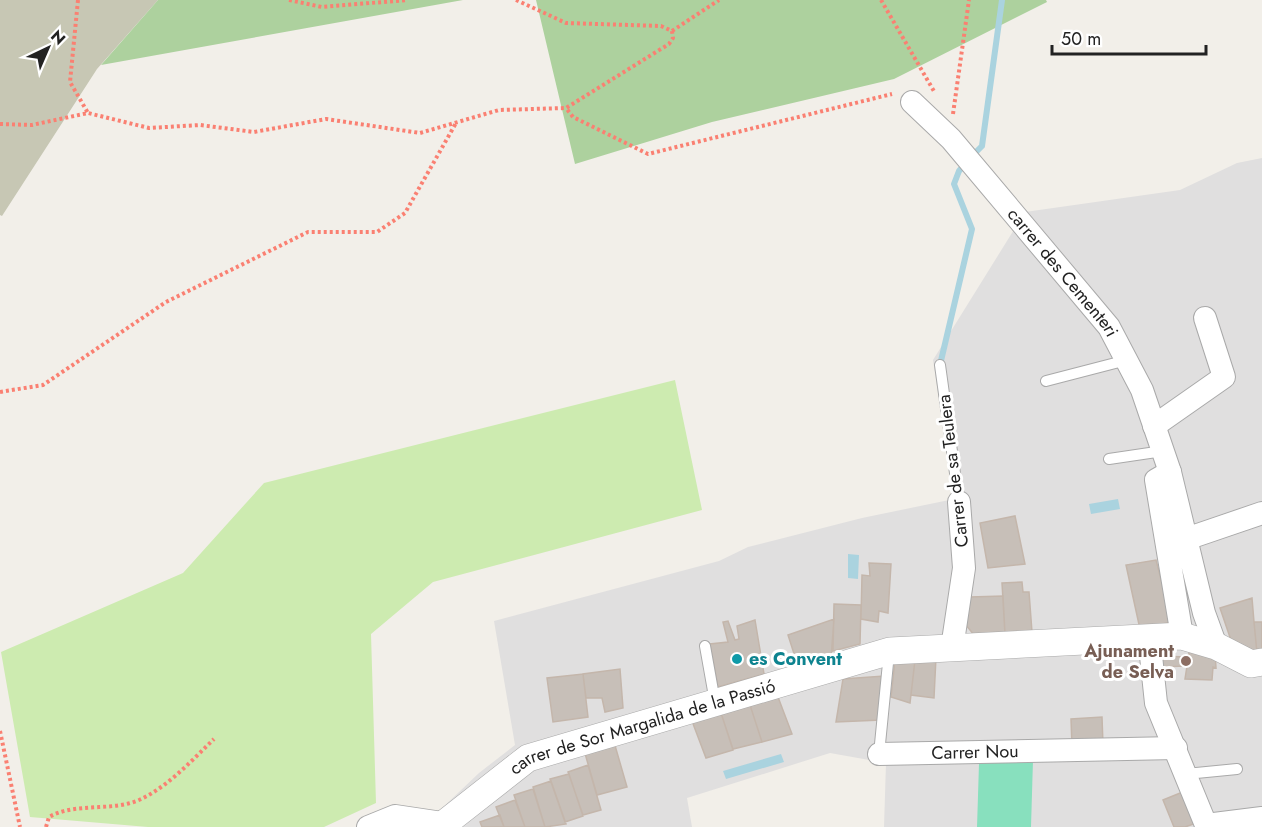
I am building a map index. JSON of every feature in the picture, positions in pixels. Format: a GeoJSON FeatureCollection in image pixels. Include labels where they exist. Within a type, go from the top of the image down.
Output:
{"type":"FeatureCollection","features":[{"type":"Feature","properties":{"kind":"street","name":"carrer des Cementeri"},"geometry":{"type":"LineString","coordinates":[[912,102],[960,150],[1109,327],[1142,390],[1166,461],[1204,613],[1216,646]]}},
{"type":"Feature","properties":{"kind":"street"},"geometry":{"type":"LineString","coordinates":[[1154,426],[1224,377],[1205,318]]}},
{"type":"Feature","properties":{"kind":"street"},"geometry":{"type":"LineString","coordinates":[[1166,461],[1156,480],[1182,636]]}},
{"type":"Feature","properties":{"kind":"street","name":"Carrer de sa Teulera"},"geometry":{"type":"LineString","coordinates":[[952,648],[964,568],[959,502]]}},
{"type":"Feature","properties":{"kind":"street"},"geometry":{"type":"LineString","coordinates":[[1186,539],[1262,513]]}},
{"type":"Feature","properties":{"kind":"street","name":"carrer de Sor Margalida de la Passió"},"geometry":{"type":"LineString","coordinates":[[441,825],[528,758],[890,651],[1182,636],[1216,646],[1251,664],[1262,662]]}},
{"type":"Feature","properties":{"kind":"street"},"geometry":{"type":"LineString","coordinates":[[1149,637],[1156,703],[1206,825],[1262,818]]}},
{"type":"Feature","properties":{"kind":"street","name":"Carrer Nou"},"geometry":{"type":"LineString","coordinates":[[879,754],[1176,748]]}},
{"type":"Feature","properties":{"kind":"street"},"geometry":{"type":"LineString","coordinates":[[368,827],[395,816],[441,825]]}},
{"type":"Feature","properties":{"kind":"lane"},"geometry":{"type":"LineString","coordinates":[[1046,381],[1126,360]]}},
{"type":"Feature","properties":{"kind":"lane","name":"Carrer de sa Teulera"},"geometry":{"type":"LineString","coordinates":[[940,365],[959,502]]}},
{"type":"Feature","properties":{"kind":"lane"},"geometry":{"type":"LineString","coordinates":[[1109,459],[1166,461]]}},
{"type":"Feature","properties":{"kind":"lane"},"geometry":{"type":"LineString","coordinates":[[705,646],[715,702]]}},
{"type":"Feature","properties":{"kind":"lane","name":"Carrer Nou"},"geometry":{"type":"LineString","coordinates":[[879,754],[890,651]]}},
{"type":"Feature","properties":{"kind":"lane"},"geometry":{"type":"LineString","coordinates":[[1186,774],[1237,769]]}},
{"type":"Feature","properties":{"kind":"path"},"geometry":{"type":"LineString","coordinates":[[78,0],[70,82],[88,113]]}},
{"type":"Feature","properties":{"kind":"path"},"geometry":{"type":"LineString","coordinates":[[290,0],[322,7],[407,0]]}},
{"type":"Feature","properties":{"kind":"path"},"geometry":{"type":"LineString","coordinates":[[516,0],[566,23],[661,26],[672,31]]}},
{"type":"Feature","properties":{"kind":"path"},"geometry":{"type":"LineString","coordinates":[[672,31],[719,0]]}},
{"type":"Feature","properties":{"kind":"path"},"geometry":{"type":"LineString","coordinates":[[881,0],[940,103]]}},
{"type":"Feature","properties":{"kind":"path"},"geometry":{"type":"LineString","coordinates":[[946,113],[952,123],[969,0]]}},
{"type":"Feature","properties":{"kind":"path"},"geometry":{"type":"LineString","coordinates":[[0,124],[32,125],[88,113],[149,128],[200,125],[254,132],[326,118],[420,134],[499,110],[566,108],[669,45],[673,38],[672,31]]}},
{"type":"Feature","properties":{"kind":"path"},"geometry":{"type":"LineString","coordinates":[[566,108],[573,117],[648,154],[895,93],[912,102]]}},
{"type":"Feature","properties":{"kind":"path"},"geometry":{"type":"LineString","coordinates":[[0,392],[43,385],[166,302],[308,232],[377,232],[405,213],[456,123]]}},
{"type":"Feature","properties":{"kind":"path"},"geometry":{"type":"LineString","coordinates":[[0,731],[20,827]]}},
{"type":"Feature","properties":{"kind":"path"},"geometry":{"type":"LineString","coordinates":[[46,827],[49,817],[59,811],[97,808],[138,800],[171,779],[214,740]]}},
{"type":"Feature","properties":{"kind":"shaded area"},"geometry":{"type":"Polygon","coordinates":[[[0,0],[158,0],[97,69],[2,216],[0,215],[0,0]]]}},
{"type":"Feature","properties":{"kind":"shaded area"},"geometry":{"type":"Polygon","coordinates":[[[1262,158],[1262,827],[884,827],[886,763],[830,753],[687,798],[692,827],[429,827],[438,812],[479,773],[515,745],[494,621],[719,561],[748,547],[862,518],[954,499],[933,360],[1025,212],[1180,190],[1237,163],[1262,158]]]}},
{"type":"Feature","properties":{"kind":"green space"},"geometry":{"type":"Polygon","coordinates":[[[158,0],[463,0],[101,65],[158,0]]]}},
{"type":"Feature","properties":{"kind":"green space"},"geometry":{"type":"Polygon","coordinates":[[[536,0],[1046,0],[1047,2],[894,79],[712,122],[575,164],[536,0]]]}},
{"type":"Feature","properties":{"kind":"green space"},"geometry":{"type":"Polygon","coordinates":[[[675,380],[702,510],[433,582],[371,634],[376,803],[324,827],[148,827],[30,817],[1,652],[183,573],[264,483],[675,380]]]}},
{"type":"Feature","properties":{"kind":"green space"},"geometry":{"type":"Polygon","coordinates":[[[1033,760],[1031,827],[977,827],[979,763],[1033,760]]]}},
{"type":"Feature","properties":{"kind":"water"},"geometry":{"type":"Polygon","coordinates":[[[1118,499],[1120,509],[1091,514],[1089,504],[1118,499]]]}},
{"type":"Feature","properties":{"kind":"water"},"geometry":{"type":"Polygon","coordinates":[[[848,554],[859,555],[858,579],[848,578],[848,554]]]}},
{"type":"Feature","properties":{"kind":"water"},"geometry":{"type":"Polygon","coordinates":[[[781,754],[784,762],[726,779],[723,771],[781,754]]]}},
{"type":"Feature","properties":{"kind":"building"},"geometry":{"type":"Polygon","coordinates":[[[1015,516],[1025,564],[988,568],[980,523],[1015,516]]]}},
{"type":"Feature","properties":{"kind":"building"},"geometry":{"type":"Polygon","coordinates":[[[1156,560],[1172,622],[1140,629],[1126,565],[1156,560]]]}},
{"type":"Feature","properties":{"kind":"building"},"geometry":{"type":"Polygon","coordinates":[[[869,563],[891,564],[888,613],[879,611],[878,622],[861,619],[862,575],[870,576],[869,563]]]}},
{"type":"Feature","properties":{"kind":"building"},"geometry":{"type":"Polygon","coordinates":[[[1022,582],[1023,592],[1029,592],[1032,632],[1005,634],[1002,583],[1022,582]]]}},
{"type":"Feature","properties":{"kind":"building"},"geometry":{"type":"Polygon","coordinates":[[[1003,596],[1005,634],[974,635],[966,625],[970,597],[1003,596]]]}},
{"type":"Feature","properties":{"kind":"building"},"geometry":{"type":"Polygon","coordinates":[[[1252,598],[1257,653],[1234,649],[1220,608],[1252,598]]]}},
{"type":"Feature","properties":{"kind":"building"},"geometry":{"type":"Polygon","coordinates":[[[834,604],[861,605],[860,644],[833,651],[834,604]]]}},
{"type":"Feature","properties":{"kind":"building"},"geometry":{"type":"Polygon","coordinates":[[[834,619],[831,658],[798,666],[788,635],[834,619]]]}},
{"type":"Feature","properties":{"kind":"building","name":"es Convent"},"geometry":{"type":"Polygon","coordinates":[[[755,620],[764,674],[718,687],[710,644],[728,642],[723,622],[728,621],[735,640],[739,639],[737,626],[755,620]]]}},
{"type":"Feature","properties":{"kind":"building"},"geometry":{"type":"Polygon","coordinates":[[[1254,622],[1262,622],[1262,654],[1257,653],[1254,622]]]}},
{"type":"Feature","properties":{"kind":"building","name":"Ajunament de Selva"},"geometry":{"type":"Polygon","coordinates":[[[1191,646],[1215,652],[1216,668],[1213,667],[1212,680],[1185,679],[1187,666],[1157,667],[1157,656],[1188,657],[1191,646]]]}},
{"type":"Feature","properties":{"kind":"building"},"geometry":{"type":"Polygon","coordinates":[[[936,657],[934,698],[911,695],[915,660],[936,657]]]}},
{"type":"Feature","properties":{"kind":"building"},"geometry":{"type":"Polygon","coordinates":[[[895,660],[915,660],[910,703],[891,697],[895,660]]]}},
{"type":"Feature","properties":{"kind":"building"},"geometry":{"type":"Polygon","coordinates":[[[620,669],[623,708],[605,712],[602,698],[586,698],[583,674],[620,669]]]}},
{"type":"Feature","properties":{"kind":"building"},"geometry":{"type":"Polygon","coordinates":[[[583,674],[588,717],[553,722],[547,678],[583,674]]]}},
{"type":"Feature","properties":{"kind":"building"},"geometry":{"type":"Polygon","coordinates":[[[884,676],[881,720],[836,722],[843,679],[884,676]]]}},
{"type":"Feature","properties":{"kind":"building"},"geometry":{"type":"Polygon","coordinates":[[[778,697],[792,734],[762,742],[750,705],[778,697]]]}},
{"type":"Feature","properties":{"kind":"building"},"geometry":{"type":"Polygon","coordinates":[[[750,705],[762,742],[733,749],[721,713],[750,705]]]}},
{"type":"Feature","properties":{"kind":"building"},"geometry":{"type":"Polygon","coordinates":[[[721,713],[733,750],[706,758],[692,721],[721,713]]]}},
{"type":"Feature","properties":{"kind":"building"},"geometry":{"type":"Polygon","coordinates":[[[1102,717],[1103,745],[1072,746],[1071,719],[1102,717]]]}},
{"type":"Feature","properties":{"kind":"building"},"geometry":{"type":"Polygon","coordinates":[[[614,742],[627,787],[597,795],[584,750],[614,742]]]}},
{"type":"Feature","properties":{"kind":"building"},"geometry":{"type":"Polygon","coordinates":[[[588,765],[601,810],[583,815],[568,772],[588,765]]]}},
{"type":"Feature","properties":{"kind":"building"},"geometry":{"type":"Polygon","coordinates":[[[569,774],[583,816],[565,822],[550,779],[569,774]]]}},
{"type":"Feature","properties":{"kind":"building"},"geometry":{"type":"Polygon","coordinates":[[[551,781],[566,824],[545,827],[533,787],[551,781]]]}},
{"type":"Feature","properties":{"kind":"building"},"geometry":{"type":"Polygon","coordinates":[[[533,789],[545,827],[525,827],[514,795],[533,789]]]}},
{"type":"Feature","properties":{"kind":"building"},"geometry":{"type":"Polygon","coordinates":[[[1190,789],[1202,821],[1185,827],[1174,827],[1163,800],[1190,789]]]}},
{"type":"Feature","properties":{"kind":"building"},"geometry":{"type":"Polygon","coordinates":[[[515,800],[525,827],[504,827],[496,807],[515,800]]]}},
{"type":"Feature","properties":{"kind":"building"},"geometry":{"type":"Polygon","coordinates":[[[500,815],[504,827],[482,827],[480,822],[500,815]]]}},
{"type":"Feature","properties":{"kind":"waterway"},"geometry":{"type":"LineString","coordinates":[[972,156],[982,146],[1002,0]]}},
{"type":"Feature","properties":{"kind":"waterway"},"geometry":{"type":"LineString","coordinates":[[940,365],[972,229],[954,184],[959,171],[965,164]]}},
{"type":"Feature","properties":{"kind":"place","name":"es Convent"},"geometry":{"type":"Point","coordinates":[737,659]}},
{"type":"Feature","properties":{"kind":"place","name":"Ajunament de Selva"},"geometry":{"type":"Point","coordinates":[1186,661]}}]}
